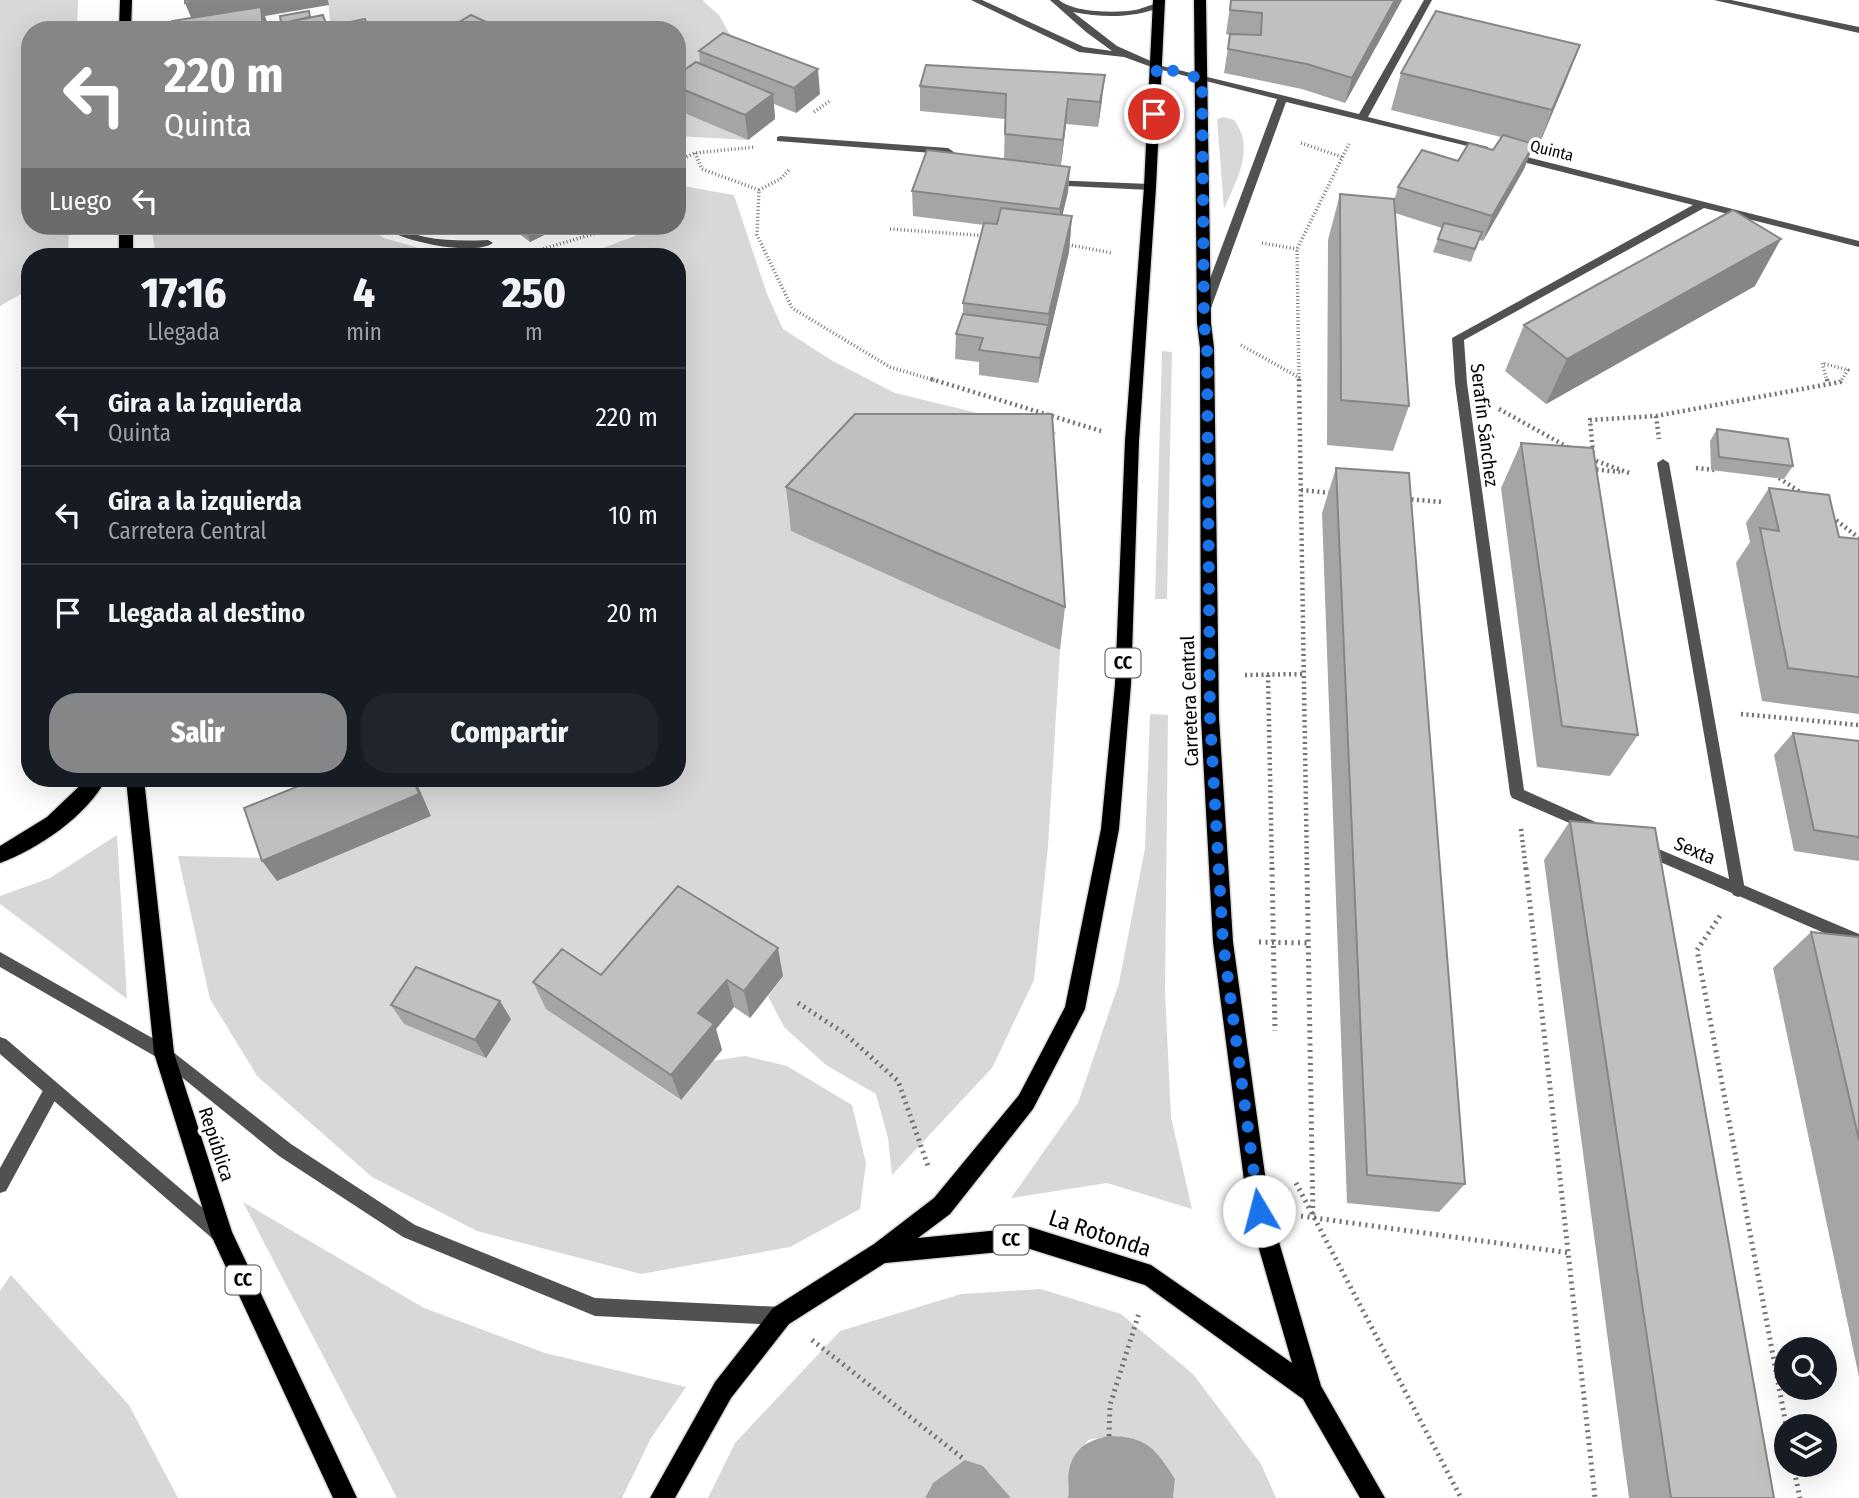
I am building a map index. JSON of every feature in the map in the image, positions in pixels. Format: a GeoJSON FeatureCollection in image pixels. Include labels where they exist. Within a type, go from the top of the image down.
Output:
{"type":"FeatureCollection","features":[{"type":"Feature","properties":{"kind":"main road"},"geometry":{"type":"LineString","coordinates":[[125,0],[125,21]]}},
{"type":"Feature","properties":{"kind":"main road","name":"Carretera Central"},"geometry":{"type":"LineString","coordinates":[[1200,0],[1207,348],[1209,675],[1223,942],[1259,1211],[1311,1391]]}},
{"type":"Feature","properties":{"kind":"main road","name":"CC"},"geometry":{"type":"LineString","coordinates":[[882,1252],[942,1206],[1026,1102],[1075,1009],[1110,829],[1123,684],[1132,441],[1150,187],[1159,2]]}},
{"type":"Feature","properties":{"kind":"main road"},"geometry":{"type":"LineString","coordinates":[[0,855],[29,841],[91,787]]}},
{"type":"Feature","properties":{"kind":"main road","name":"República"},"geometry":{"type":"LineString","coordinates":[[136,787],[164,1053],[222,1235],[345,1498]]}},
{"type":"Feature","properties":{"kind":"main road","name":"La Rotonda"},"geometry":{"type":"LineString","coordinates":[[662,1498],[723,1390],[781,1316],[882,1252],[1030,1238],[1151,1276],[1311,1391],[1373,1498]]}},
{"type":"Feature","properties":{"kind":"street"},"geometry":{"type":"LineString","coordinates":[[975,0],[1082,50],[1124,55]]}},
{"type":"Feature","properties":{"kind":"street"},"geometry":{"type":"LineString","coordinates":[[1362,118],[1428,0]]}},
{"type":"Feature","properties":{"kind":"street"},"geometry":{"type":"LineString","coordinates":[[1718,0],[1859,30]]}},
{"type":"Feature","properties":{"kind":"street"},"geometry":{"type":"LineString","coordinates":[[1058,4],[1114,16],[1139,13],[1159,2]]}},
{"type":"Feature","properties":{"kind":"street"},"geometry":{"type":"LineString","coordinates":[[1058,4],[1099,39],[1124,55]]}},
{"type":"Feature","properties":{"kind":"street","name":"Quinta"},"geometry":{"type":"LineString","coordinates":[[1124,55],[1202,79],[1283,97],[1859,244]]}},
{"type":"Feature","properties":{"kind":"street"},"geometry":{"type":"LineString","coordinates":[[1205,316],[1283,97]]}},
{"type":"Feature","properties":{"kind":"street"},"geometry":{"type":"LineString","coordinates":[[780,139],[948,151],[959,161],[979,170]]}},
{"type":"Feature","properties":{"kind":"street"},"geometry":{"type":"LineString","coordinates":[[1043,183],[1150,187]]}},
{"type":"Feature","properties":{"kind":"street","name":"Serafín Sánchez"},"geometry":{"type":"LineString","coordinates":[[1517,794],[1461,383],[1458,338],[1703,204]]}},
{"type":"Feature","properties":{"kind":"street"},"geometry":{"type":"LineString","coordinates":[[407,235],[419,240],[457,245],[488,243]]}},
{"type":"Feature","properties":{"kind":"street"},"geometry":{"type":"LineString","coordinates":[[1663,463],[1738,890]]}},
{"type":"Feature","properties":{"kind":"street","name":"Sexta"},"geometry":{"type":"LineString","coordinates":[[1517,794],[1859,941]]}},
{"type":"Feature","properties":{"kind":"street"},"geometry":{"type":"LineString","coordinates":[[0,959],[164,1053],[285,1150],[409,1231],[595,1307],[781,1316]]}},
{"type":"Feature","properties":{"kind":"street"},"geometry":{"type":"LineString","coordinates":[[0,1044],[222,1235]]}},
{"type":"Feature","properties":{"kind":"street"},"geometry":{"type":"LineString","coordinates":[[0,1185],[52,1090]]}},
{"type":"Feature","properties":{"kind":"path"},"geometry":{"type":"LineString","coordinates":[[1312,1218],[1297,249],[1362,118]]}},
{"type":"Feature","properties":{"kind":"path"},"geometry":{"type":"LineString","coordinates":[[1270,132],[1342,157]]}},
{"type":"Feature","properties":{"kind":"path"},"geometry":{"type":"LineString","coordinates":[[695,153],[702,169],[759,190],[757,235],[792,308],[815,324],[890,367],[1132,441]]}},
{"type":"Feature","properties":{"kind":"path"},"geometry":{"type":"LineString","coordinates":[[890,229],[992,236]]}},
{"type":"Feature","properties":{"kind":"path"},"geometry":{"type":"LineString","coordinates":[[545,248],[589,235]]}},
{"type":"Feature","properties":{"kind":"path"},"geometry":{"type":"LineString","coordinates":[[488,243],[508,248]]}},
{"type":"Feature","properties":{"kind":"path"},"geometry":{"type":"LineString","coordinates":[[1059,243],[1086,246],[1143,261]]}},
{"type":"Feature","properties":{"kind":"path"},"geometry":{"type":"LineString","coordinates":[[1205,316],[1300,378]]}},
{"type":"Feature","properties":{"kind":"path"},"geometry":{"type":"LineString","coordinates":[[1593,460],[1590,420],[1656,416],[1840,382],[1848,370],[1822,363],[1828,384]]}},
{"type":"Feature","properties":{"kind":"path"},"geometry":{"type":"LineString","coordinates":[[1461,383],[1532,429],[1593,460],[1666,487]]}},
{"type":"Feature","properties":{"kind":"path"},"geometry":{"type":"LineString","coordinates":[[1656,416],[1663,463],[1723,471]]}},
{"type":"Feature","properties":{"kind":"path"},"geometry":{"type":"LineString","coordinates":[[1589,469],[1628,472]]}},
{"type":"Feature","properties":{"kind":"path"},"geometry":{"type":"LineString","coordinates":[[1772,477],[1784,479],[1806,496]]}},
{"type":"Feature","properties":{"kind":"path"},"geometry":{"type":"LineString","coordinates":[[1301,490],[1339,493]]}},
{"type":"Feature","properties":{"kind":"path"},"geometry":{"type":"LineString","coordinates":[[1402,499],[1478,504]]}},
{"type":"Feature","properties":{"kind":"path"},"geometry":{"type":"LineString","coordinates":[[1827,513],[1859,538]]}},
{"type":"Feature","properties":{"kind":"path"},"geometry":{"type":"LineString","coordinates":[[1209,675],[1305,674]]}},
{"type":"Feature","properties":{"kind":"path"},"geometry":{"type":"LineString","coordinates":[[1268,675],[1276,1040]]}},
{"type":"Feature","properties":{"kind":"path"},"geometry":{"type":"LineString","coordinates":[[1708,711],[1859,725]]}},
{"type":"Feature","properties":{"kind":"path"},"geometry":{"type":"LineString","coordinates":[[1517,794],[1570,1253],[1595,1498]]}},
{"type":"Feature","properties":{"kind":"path"},"geometry":{"type":"LineString","coordinates":[[1738,890],[1697,950],[1784,1414]]}},
{"type":"Feature","properties":{"kind":"path"},"geometry":{"type":"LineString","coordinates":[[1223,942],[1308,943]]}},
{"type":"Feature","properties":{"kind":"path"},"geometry":{"type":"LineString","coordinates":[[798,1003],[844,1033],[898,1081],[942,1206]]}},
{"type":"Feature","properties":{"kind":"path"},"geometry":{"type":"LineString","coordinates":[[1291,1174],[1461,1498]]}},
{"type":"Feature","properties":{"kind":"path"},"geometry":{"type":"LineString","coordinates":[[1259,1211],[1570,1253]]}},
{"type":"Feature","properties":{"kind":"path"},"geometry":{"type":"LineString","coordinates":[[1109,1436],[1110,1405],[1151,1276]]}},
{"type":"Feature","properties":{"kind":"path"},"geometry":{"type":"LineString","coordinates":[[781,1316],[965,1460]]}},
{"type":"Feature","properties":{"kind":"path"},"geometry":{"type":"LineString","coordinates":[[1796,1477],[1800,1498]]}},
{"type":"Feature","properties":{"kind":"shaded area"},"geometry":{"type":"Polygon","coordinates":[[[0,0],[78,0],[77,21],[21,21],[21,235],[69,235],[68,248],[21,248],[21,294],[0,306],[0,0]]]}},
{"type":"Feature","properties":{"kind":"shaded area"},"geometry":{"type":"Polygon","coordinates":[[[328,0],[705,0],[703,1],[719,15],[735,44],[686,94],[686,21],[330,21],[328,0]]]}},
{"type":"Feature","properties":{"kind":"shaded area"},"geometry":{"type":"Polygon","coordinates":[[[686,114],[748,140],[686,137],[686,114]]]}},
{"type":"Feature","properties":{"kind":"shaded area"},"geometry":{"type":"Polygon","coordinates":[[[1224,117],[1234,120],[1240,131],[1244,153],[1224,209],[1217,119],[1224,117]]]}},
{"type":"Feature","properties":{"kind":"shaded area"},"geometry":{"type":"Polygon","coordinates":[[[686,187],[734,195],[767,294],[783,329],[831,360],[895,393],[1056,432],[1048,459],[792,531],[1060,650],[1048,846],[1034,980],[992,1068],[892,1175],[888,1138],[876,1094],[826,1065],[784,1027],[768,996],[783,976],[547,1009],[680,1100],[712,1061],[745,1056],[787,1066],[852,1105],[866,1163],[860,1209],[790,1247],[641,1274],[477,1231],[372,1177],[257,1076],[210,999],[178,856],[270,858],[430,816],[418,787],[686,787],[686,248],[602,248],[635,236],[686,235],[686,187]]]}},
{"type":"Feature","properties":{"kind":"shaded area"},"geometry":{"type":"Polygon","coordinates":[[[152,235],[379,235],[419,248],[155,248],[152,235]]]}},
{"type":"Feature","properties":{"kind":"shaded area"},"geometry":{"type":"Polygon","coordinates":[[[1162,351],[1172,352],[1167,599],[1155,599],[1162,351]]]}},
{"type":"Feature","properties":{"kind":"shaded area"},"geometry":{"type":"Polygon","coordinates":[[[1150,714],[1168,715],[1165,991],[1171,1117],[1192,1209],[1107,1183],[1011,1198],[1078,1103],[1119,983],[1145,848],[1150,714]]]}},
{"type":"Feature","properties":{"kind":"shaded area"},"geometry":{"type":"Polygon","coordinates":[[[117,835],[127,999],[0,904],[0,896],[50,878],[117,835]]]}},
{"type":"Feature","properties":{"kind":"shaded area"},"geometry":{"type":"Polygon","coordinates":[[[243,1202],[424,1308],[545,1353],[686,1387],[651,1438],[622,1498],[397,1498],[243,1202]]]}},
{"type":"Feature","properties":{"kind":"shaded area"},"geometry":{"type":"Polygon","coordinates":[[[11,1275],[129,1405],[178,1498],[0,1498],[0,1291],[11,1275]]]}},
{"type":"Feature","properties":{"kind":"shaded area"},"geometry":{"type":"Polygon","coordinates":[[[1041,1289],[1121,1314],[1193,1374],[1261,1464],[1276,1498],[1173,1498],[1175,1479],[1149,1447],[1129,1438],[1104,1437],[1088,1440],[1069,1472],[1071,1487],[1068,1498],[1011,1498],[983,1466],[933,1483],[925,1498],[708,1498],[735,1443],[840,1331],[961,1294],[1041,1289]]]}},
{"type":"Feature","properties":{"kind":"shaded area"},"geometry":{"type":"Polygon","coordinates":[[[1109,1436],[1132,1438],[1156,1452],[1175,1479],[1173,1498],[1068,1498],[1068,1473],[1074,1456],[1088,1443],[1109,1436]]]}},
{"type":"Feature","properties":{"kind":"shaded area"},"geometry":{"type":"Polygon","coordinates":[[[965,1460],[983,1466],[1011,1498],[925,1498],[933,1483],[965,1460]]]}},
{"type":"Feature","properties":{"kind":"building"},"geometry":{"type":"Polygon","coordinates":[[[1231,0],[1395,0],[1352,78],[1307,64],[1228,49],[1230,34],[1261,35],[1262,13],[1230,10],[1231,0]]]}},
{"type":"Feature","properties":{"kind":"building"},"geometry":{"type":"Polygon","coordinates":[[[261,7],[262,21],[172,21],[261,7]]]}},
{"type":"Feature","properties":{"kind":"building"},"geometry":{"type":"Polygon","coordinates":[[[309,11],[310,17],[281,21],[280,16],[309,11]]]}},
{"type":"Feature","properties":{"kind":"building"},"geometry":{"type":"Polygon","coordinates":[[[1436,11],[1580,45],[1552,110],[1401,73],[1436,11]]]}},
{"type":"Feature","properties":{"kind":"building"},"geometry":{"type":"Polygon","coordinates":[[[323,15],[325,21],[293,21],[323,15]]]}},
{"type":"Feature","properties":{"kind":"building"},"geometry":{"type":"Polygon","coordinates":[[[471,15],[484,21],[461,21],[471,15]]]}},
{"type":"Feature","properties":{"kind":"building"},"geometry":{"type":"Polygon","coordinates":[[[723,33],[818,69],[794,88],[699,51],[723,33]]]}},
{"type":"Feature","properties":{"kind":"building"},"geometry":{"type":"Polygon","coordinates":[[[696,62],[773,94],[745,115],[686,91],[686,69],[696,62]]]}},
{"type":"Feature","properties":{"kind":"building"},"geometry":{"type":"Polygon","coordinates":[[[926,65],[1105,75],[1100,102],[1068,99],[1063,140],[1005,134],[1006,94],[920,86],[926,65]]]}},
{"type":"Feature","properties":{"kind":"building"},"geometry":{"type":"Polygon","coordinates":[[[1503,135],[1534,144],[1492,216],[1398,187],[1422,150],[1458,161],[1469,143],[1493,150],[1503,135]]]}},
{"type":"Feature","properties":{"kind":"building"},"geometry":{"type":"Polygon","coordinates":[[[927,150],[1070,167],[1060,209],[912,191],[927,150]]]}},
{"type":"Feature","properties":{"kind":"building"},"geometry":{"type":"Polygon","coordinates":[[[1340,194],[1394,199],[1409,406],[1341,400],[1340,194]]]}},
{"type":"Feature","properties":{"kind":"building"},"geometry":{"type":"Polygon","coordinates":[[[1001,208],[1072,216],[1049,314],[963,303],[984,223],[997,224],[1001,208]]]}},
{"type":"Feature","properties":{"kind":"building"},"geometry":{"type":"Polygon","coordinates":[[[1733,210],[1781,239],[1567,359],[1524,325],[1733,210]]]}},
{"type":"Feature","properties":{"kind":"building"},"geometry":{"type":"Polygon","coordinates":[[[1444,223],[1482,232],[1475,249],[1438,239],[1444,223]]]}},
{"type":"Feature","properties":{"kind":"building"},"geometry":{"type":"Polygon","coordinates":[[[963,314],[1048,325],[1040,358],[979,350],[983,338],[956,334],[963,314]]]}},
{"type":"Feature","properties":{"kind":"building"},"geometry":{"type":"Polygon","coordinates":[[[855,414],[1052,414],[1065,607],[786,487],[855,414]]]}},
{"type":"Feature","properties":{"kind":"building"},"geometry":{"type":"Polygon","coordinates":[[[1717,429],[1788,439],[1793,466],[1719,457],[1717,429]]]}},
{"type":"Feature","properties":{"kind":"building"},"geometry":{"type":"Polygon","coordinates":[[[1521,443],[1593,448],[1638,735],[1562,726],[1521,443]]]}},
{"type":"Feature","properties":{"kind":"building"},"geometry":{"type":"Polygon","coordinates":[[[1336,468],[1409,473],[1465,1184],[1367,1175],[1336,468]]]}},
{"type":"Feature","properties":{"kind":"building"},"geometry":{"type":"Polygon","coordinates":[[[1769,488],[1829,495],[1839,537],[1859,539],[1859,677],[1788,668],[1760,528],[1779,531],[1769,488]]]}},
{"type":"Feature","properties":{"kind":"building"},"geometry":{"type":"Polygon","coordinates":[[[1793,733],[1859,741],[1859,837],[1814,830],[1793,733]]]}},
{"type":"Feature","properties":{"kind":"building"},"geometry":{"type":"Polygon","coordinates":[[[296,787],[416,787],[419,794],[262,861],[244,808],[296,787]]]}},
{"type":"Feature","properties":{"kind":"building"},"geometry":{"type":"Polygon","coordinates":[[[1570,821],[1655,828],[1774,1498],[1671,1498],[1570,821]]]}},
{"type":"Feature","properties":{"kind":"building"},"geometry":{"type":"Polygon","coordinates":[[[678,886],[778,948],[744,991],[727,980],[698,1013],[714,1024],[671,1075],[533,982],[562,949],[601,975],[678,886]]]}},
{"type":"Feature","properties":{"kind":"building"},"geometry":{"type":"Polygon","coordinates":[[[1811,932],[1859,937],[1859,1140],[1811,932]]]}},
{"type":"Feature","properties":{"kind":"building"},"geometry":{"type":"Polygon","coordinates":[[[416,967],[500,1001],[475,1040],[391,1005],[416,967]]]}},
{"type":"Feature","properties":{"kind":"route"},"geometry":{"type":"LineString","coordinates":[[1154,114],[1157,66],[1202,79],[1210,718],[1223,942],[1259,1211]]}}]}
